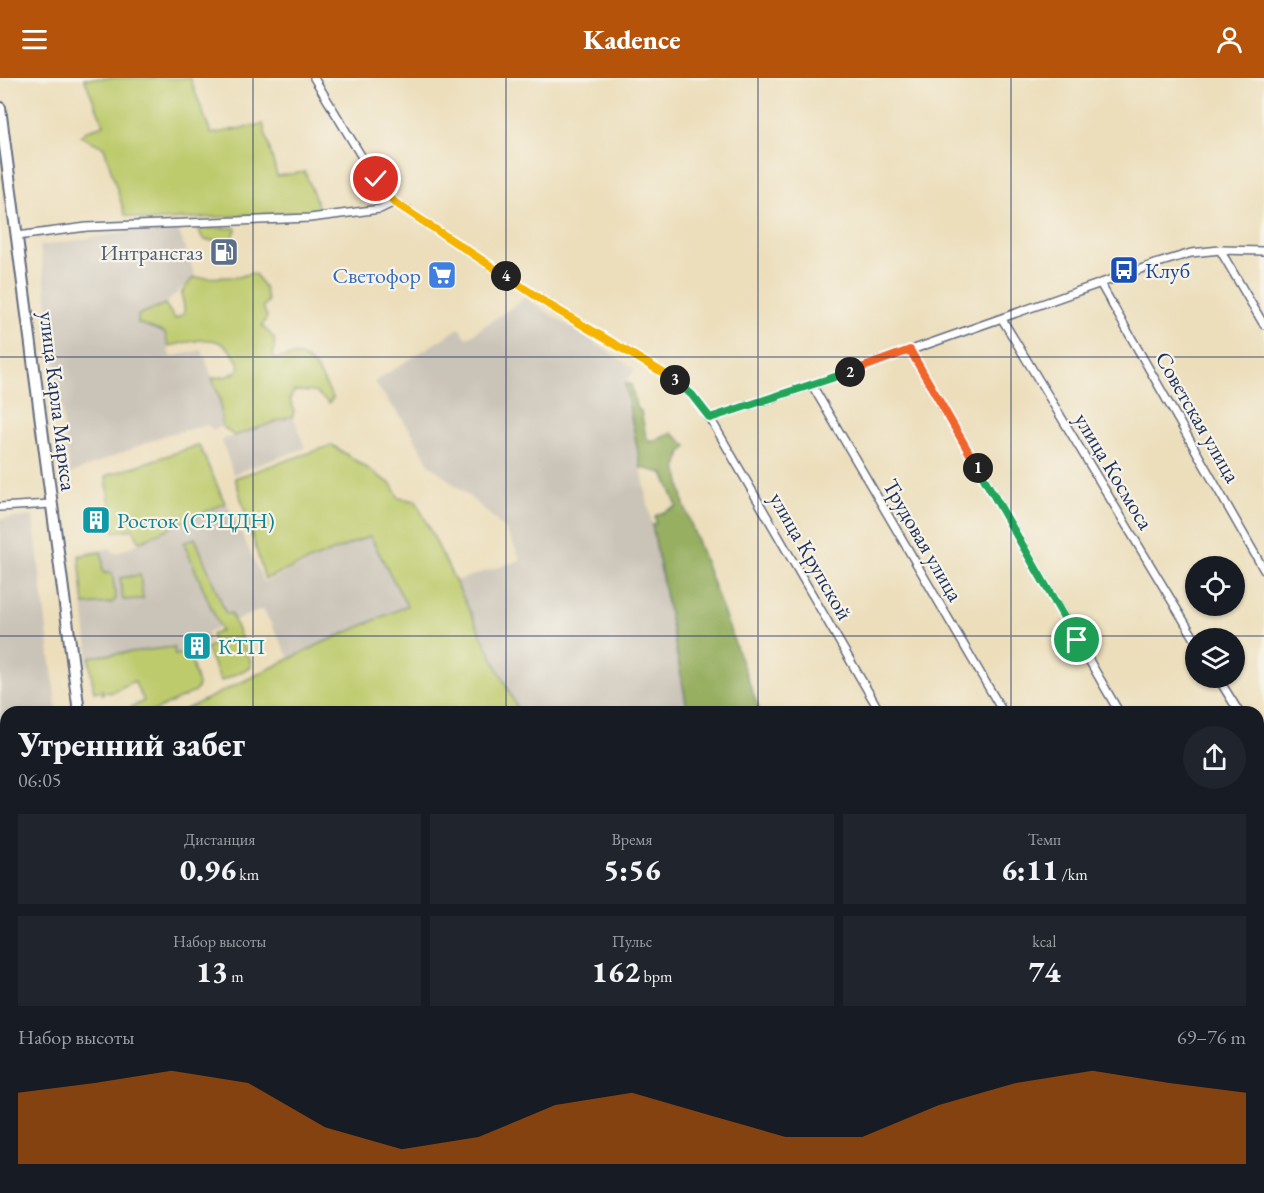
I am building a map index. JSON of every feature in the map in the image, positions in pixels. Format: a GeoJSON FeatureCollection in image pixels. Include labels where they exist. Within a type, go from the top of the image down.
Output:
{"type":"FeatureCollection","features":[{"type":"Feature","properties":{"kind":"main road","name":"улица Карла Маркса"},"geometry":{"type":"LineString","coordinates":[[0,108],[78,706]]}},
{"type":"Feature","properties":{"kind":"street"},"geometry":{"type":"LineString","coordinates":[[17,237],[87,227],[310,218],[380,209],[394,202],[363,159],[314,78]]}},
{"type":"Feature","properties":{"kind":"street","name":"улица Крупской"},"geometry":{"type":"LineString","coordinates":[[394,202],[549,305],[677,381],[692,395],[710,418],[877,706]]}},
{"type":"Feature","properties":{"kind":"street"},"geometry":{"type":"LineString","coordinates":[[710,418],[812,385],[1100,283],[1191,254],[1220,250],[1264,251]]}},
{"type":"Feature","properties":{"kind":"street"},"geometry":{"type":"LineString","coordinates":[[1220,250],[1264,325]]}},
{"type":"Feature","properties":{"kind":"street","name":"Советская улица"},"geometry":{"type":"LineString","coordinates":[[1100,283],[1264,570]]}},
{"type":"Feature","properties":{"kind":"street","name":"улица Космоса"},"geometry":{"type":"LineString","coordinates":[[1002,319],[1188,628]]}},
{"type":"Feature","properties":{"kind":"street"},"geometry":{"type":"LineString","coordinates":[[910,350],[1116,706]]}},
{"type":"Feature","properties":{"kind":"street","name":"Трудовая улица"},"geometry":{"type":"LineString","coordinates":[[812,385],[999,706]]}},
{"type":"Feature","properties":{"kind":"street"},"geometry":{"type":"LineString","coordinates":[[0,507],[51,504]]}},
{"type":"Feature","properties":{"kind":"street"},"geometry":{"type":"LineString","coordinates":[[1224,688],[1235,706]]}},
{"type":"Feature","properties":{"kind":"shaded area"},"geometry":{"type":"Polygon","coordinates":[[[147,229],[178,229],[196,278],[192,278],[165,304],[148,310],[165,333],[170,357],[202,350],[220,399],[222,426],[214,430],[207,425],[165,435],[70,474],[40,246],[147,229]]]}},
{"type":"Feature","properties":{"kind":"shaded area"},"geometry":{"type":"Polygon","coordinates":[[[525,298],[635,369],[625,385],[687,706],[516,706],[455,581],[521,560],[507,531],[475,501],[430,465],[409,428],[374,382],[459,328],[467,338],[525,298]]]}},
{"type":"Feature","properties":{"kind":"shaded area"},"geometry":{"type":"Polygon","coordinates":[[[293,416],[305,448],[233,474],[222,440],[293,416]]]}},
{"type":"Feature","properties":{"kind":"shaded area"},"geometry":{"type":"Polygon","coordinates":[[[227,503],[264,582],[370,536],[407,606],[290,659],[263,609],[207,632],[210,643],[190,651],[193,664],[91,679],[78,554],[111,548],[112,552],[117,553],[227,503]]]}},
{"type":"Feature","properties":{"kind":"shaded area"},"geometry":{"type":"Polygon","coordinates":[[[33,516],[56,706],[0,706],[0,519],[33,516]]]}},
{"type":"Feature","properties":{"kind":"green space"},"geometry":{"type":"Polygon","coordinates":[[[84,78],[190,78],[211,134],[263,124],[277,176],[305,172],[320,211],[147,221],[125,215],[104,147],[80,136],[88,130],[104,125],[84,78]]]}},
{"type":"Feature","properties":{"kind":"green space"},"geometry":{"type":"Polygon","coordinates":[[[235,228],[236,230],[230,242],[205,240],[198,229],[235,228]]]}},
{"type":"Feature","properties":{"kind":"green space"},"geometry":{"type":"Polygon","coordinates":[[[251,273],[256,275],[264,287],[268,301],[263,307],[267,317],[262,326],[274,339],[273,357],[275,359],[291,356],[305,358],[320,374],[333,398],[329,403],[315,392],[294,391],[290,399],[294,411],[293,416],[234,436],[222,426],[220,399],[212,378],[228,376],[240,367],[234,355],[219,342],[210,340],[168,346],[165,333],[138,323],[138,315],[165,304],[175,319],[184,314],[183,290],[193,278],[239,277],[251,273]]]}},
{"type":"Feature","properties":{"kind":"green space"},"geometry":{"type":"Polygon","coordinates":[[[625,384],[631,384],[636,407],[641,411],[646,437],[651,442],[672,433],[687,446],[681,453],[677,467],[684,505],[758,706],[687,706],[652,525],[656,523],[655,516],[677,506],[663,473],[641,468],[625,384]]]}},
{"type":"Feature","properties":{"kind":"green space"},"geometry":{"type":"Polygon","coordinates":[[[199,445],[225,503],[139,542],[133,529],[114,532],[106,476],[199,445]]]}},
{"type":"Feature","properties":{"kind":"green space"},"geometry":{"type":"Polygon","coordinates":[[[332,445],[391,484],[399,498],[416,501],[516,706],[192,706],[320,644],[407,606],[370,536],[265,579],[235,478],[332,445]]]}},
{"type":"Feature","properties":{"kind":"green space"},"geometry":{"type":"Polygon","coordinates":[[[195,538],[226,614],[231,613],[251,663],[251,667],[221,681],[206,648],[214,644],[211,635],[221,631],[184,543],[195,538]]]}},
{"type":"Feature","properties":{"kind":"green space"},"geometry":{"type":"Polygon","coordinates":[[[101,552],[102,570],[104,573],[112,573],[116,599],[111,603],[84,605],[79,556],[101,552]]]}},
{"type":"Feature","properties":{"kind":"green space"},"geometry":{"type":"Polygon","coordinates":[[[140,575],[143,599],[123,600],[120,578],[140,575]]]}},
{"type":"Feature","properties":{"kind":"green space"},"geometry":{"type":"Polygon","coordinates":[[[174,647],[175,655],[189,652],[198,685],[197,689],[165,706],[134,706],[144,701],[134,681],[110,693],[108,691],[102,694],[102,690],[94,692],[89,657],[174,647]]]}},
{"type":"Feature","properties":{"kind":"place","name":"Интрансгаз"},"geometry":{"type":"Point","coordinates":[224,252]}},
{"type":"Feature","properties":{"kind":"place","name":"Клуб"},"geometry":{"type":"Point","coordinates":[1124,270]}},
{"type":"Feature","properties":{"kind":"place","name":"Светофор"},"geometry":{"type":"Point","coordinates":[442,275]}},
{"type":"Feature","properties":{"kind":"place","name":"Росток (СРЦДН)"},"geometry":{"type":"Point","coordinates":[96,520]}},
{"type":"Feature","properties":{"kind":"place","name":"КТП"},"geometry":{"type":"Point","coordinates":[197,646]}},
{"type":"Feature","properties":{"kind":"route"},"geometry":{"type":"LineString","coordinates":[[376,179],[394,202],[549,305],[677,381],[692,395],[710,418],[910,350],[1077,640]]}}]}
